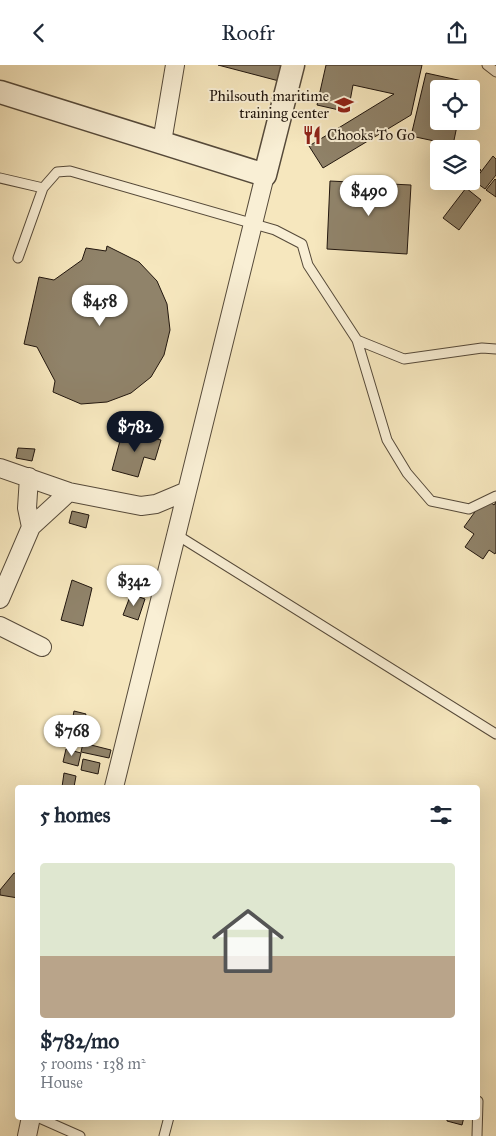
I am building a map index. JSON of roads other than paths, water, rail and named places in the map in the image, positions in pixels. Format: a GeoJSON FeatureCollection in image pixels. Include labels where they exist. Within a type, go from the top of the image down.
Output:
{"type":"FeatureCollection","features":[{"type":"Feature","properties":{"kind":"street"},"geometry":{"type":"LineString","coordinates":[[162,142],[175,65]]}},
{"type":"Feature","properties":{"kind":"street"},"geometry":{"type":"LineString","coordinates":[[114,785],[293,65]]}},
{"type":"Feature","properties":{"kind":"street"},"geometry":{"type":"LineString","coordinates":[[0,93],[265,175]]}},
{"type":"Feature","properties":{"kind":"street"},"geometry":{"type":"LineString","coordinates":[[0,468],[69,492],[142,506],[156,504],[187,491]]}},
{"type":"Feature","properties":{"kind":"street"},"geometry":{"type":"LineString","coordinates":[[29,477],[27,508],[31,527]]}},
{"type":"Feature","properties":{"kind":"street"},"geometry":{"type":"LineString","coordinates":[[0,599],[31,527],[69,492]]}},
{"type":"Feature","properties":{"kind":"street"},"geometry":{"type":"LineString","coordinates":[[0,626],[42,647]]}},
{"type":"Feature","properties":{"kind":"street"},"geometry":{"type":"LineString","coordinates":[[27,1136],[30,1120]]}},
{"type":"Feature","properties":{"kind":"lane"},"geometry":{"type":"LineString","coordinates":[[487,65],[496,72]]}},
{"type":"Feature","properties":{"kind":"lane"},"geometry":{"type":"LineString","coordinates":[[18,259],[43,188],[57,172],[70,171],[275,230],[302,244],[308,265],[357,340],[387,441],[407,473],[431,501],[469,509],[496,496]]}},
{"type":"Feature","properties":{"kind":"lane"},"geometry":{"type":"LineString","coordinates":[[0,178],[43,188]]}},
{"type":"Feature","properties":{"kind":"lane"},"geometry":{"type":"LineString","coordinates":[[357,340],[404,359],[482,348],[496,349]]}},
{"type":"Feature","properties":{"kind":"lane"},"geometry":{"type":"LineString","coordinates":[[177,535],[496,734]]}},
{"type":"Feature","properties":{"kind":"lane"},"geometry":{"type":"LineString","coordinates":[[44,1120],[80,1136]]}},
{"type":"Feature","properties":{"kind":"lane"},"geometry":{"type":"LineString","coordinates":[[164,1136],[168,1120]]}},
{"type":"Feature","properties":{"kind":"lane"},"geometry":{"type":"LineString","coordinates":[[477,1120],[477,1136]]}},
{"type":"Feature","properties":{"kind":"place","name":"Philsouth maritime training center"},"geometry":{"type":"Point","coordinates":[344,105]}},
{"type":"Feature","properties":{"kind":"place","name":"Chooks To Go"},"geometry":{"type":"Point","coordinates":[312,135]}}]}
